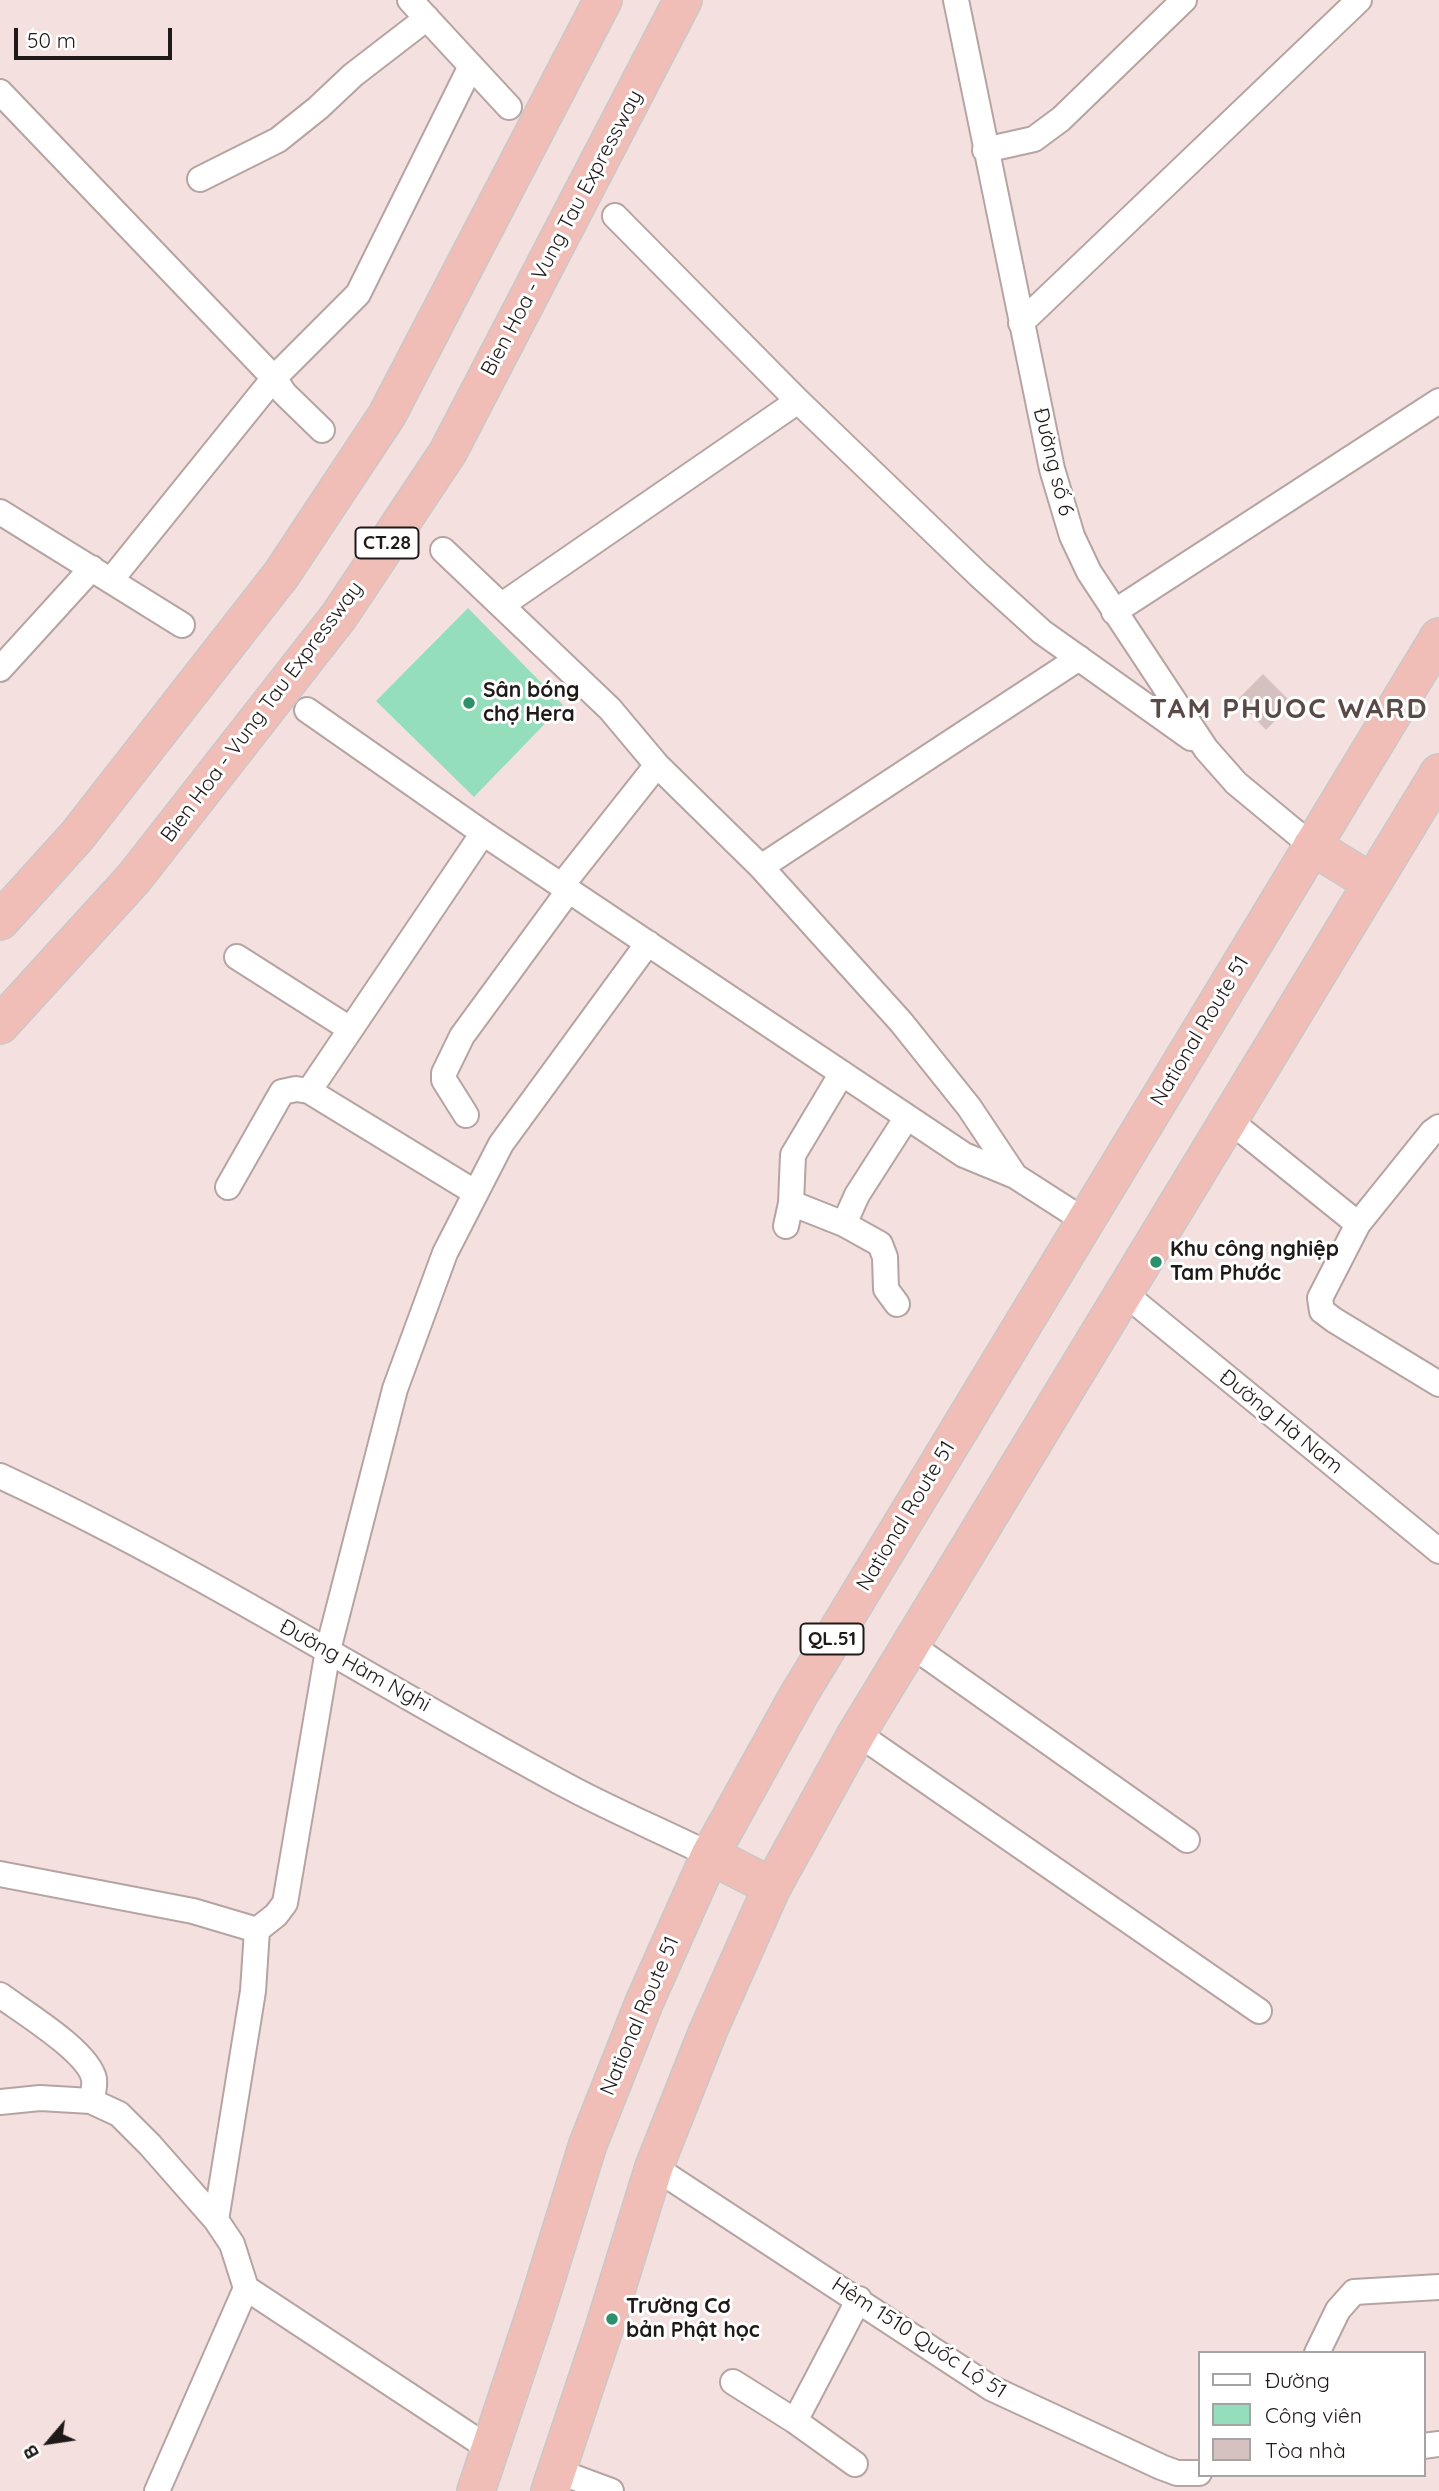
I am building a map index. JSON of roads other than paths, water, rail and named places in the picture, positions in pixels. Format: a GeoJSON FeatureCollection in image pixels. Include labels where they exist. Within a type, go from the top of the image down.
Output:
{"type":"FeatureCollection","features":[{"type":"Feature","properties":{"kind":"highway"},"geometry":{"type":"LineString","coordinates":[[0,920],[77,836],[281,575],[387,415],[603,0]]}},
{"type":"Feature","properties":{"kind":"highway","name":"Bien Hoa - Vung Tau Expressway"},"geometry":{"type":"LineString","coordinates":[[0,1026],[134,878],[339,616],[448,452],[683,0]]}},
{"type":"Feature","properties":{"kind":"highway","name":"National Route 51"},"geometry":{"type":"LineString","coordinates":[[476,2491],[588,2144],[644,2003],[710,1854],[798,1696],[1439,637]]}},
{"type":"Feature","properties":{"kind":"highway"},"geometry":{"type":"LineString","coordinates":[[553,2481],[654,2167],[708,2031],[772,1887],[857,1733],[1439,773]]}},
{"type":"Feature","properties":{"kind":"highway"},"geometry":{"type":"LineString","coordinates":[[1312,846],[1372,883]]}},
{"type":"Feature","properties":{"kind":"highway"},"geometry":{"type":"LineString","coordinates":[[710,1854],[772,1887]]}},
{"type":"Feature","properties":{"kind":"street","name":"Đường số 6"},"geometry":{"type":"LineString","coordinates":[[956,0],[1021,323],[1060,501],[1072,536],[1089,572],[1114,612],[1206,749],[1236,783],[1312,846]]}},
{"type":"Feature","properties":{"kind":"street"},"geometry":{"type":"LineString","coordinates":[[985,150],[1034,139],[1061,119],[1184,0]]}},
{"type":"Feature","properties":{"kind":"street"},"geometry":{"type":"LineString","coordinates":[[1021,323],[1359,0]]}},
{"type":"Feature","properties":{"kind":"street"},"geometry":{"type":"LineString","coordinates":[[200,178],[278,140],[354,75],[419,9],[509,107]]}},
{"type":"Feature","properties":{"kind":"street"},"geometry":{"type":"LineString","coordinates":[[0,669],[101,574],[274,379],[358,294],[471,66]]}},
{"type":"Feature","properties":{"kind":"street"},"geometry":{"type":"LineString","coordinates":[[0,92],[322,430]]}},
{"type":"Feature","properties":{"kind":"street"},"geometry":{"type":"LineString","coordinates":[[615,216],[798,401],[1042,632],[1206,749]]}},
{"type":"Feature","properties":{"kind":"street"},"geometry":{"type":"LineString","coordinates":[[502,605],[798,401]]}},
{"type":"Feature","properties":{"kind":"street"},"geometry":{"type":"LineString","coordinates":[[1114,612],[1439,401]]}},
{"type":"Feature","properties":{"kind":"street"},"geometry":{"type":"LineString","coordinates":[[0,512],[183,625]]}},
{"type":"Feature","properties":{"kind":"street"},"geometry":{"type":"LineString","coordinates":[[443,550],[610,709],[657,765],[761,867],[901,1021],[969,1107],[1015,1176]]}},
{"type":"Feature","properties":{"kind":"street"},"geometry":{"type":"LineString","coordinates":[[761,867],[1079,658]]}},
{"type":"Feature","properties":{"kind":"street"},"geometry":{"type":"LineString","coordinates":[[307,710],[483,833],[964,1155],[1015,1176],[1085,1221]]}},
{"type":"Feature","properties":{"kind":"street"},"geometry":{"type":"LineString","coordinates":[[466,1115],[444,1080],[443,1073],[463,1036],[565,888],[657,765]]}},
{"type":"Feature","properties":{"kind":"street"},"geometry":{"type":"LineString","coordinates":[[309,1091],[483,833]]}},
{"type":"Feature","properties":{"kind":"street"},"geometry":{"type":"LineString","coordinates":[[216,2220],[253,1991],[257,1930],[285,1903],[328,1650],[395,1388],[445,1253],[501,1144],[648,943]]}},
{"type":"Feature","properties":{"kind":"street"},"geometry":{"type":"LineString","coordinates":[[237,957],[350,1029]]}},
{"type":"Feature","properties":{"kind":"street"},"geometry":{"type":"LineString","coordinates":[[842,1073],[793,1155],[788,1215],[844,1224],[880,1244],[885,1257],[886,1289],[897,1304]]}},
{"type":"Feature","properties":{"kind":"street"},"geometry":{"type":"LineString","coordinates":[[228,1187],[282,1092],[296,1089],[309,1091],[476,1193]]}},
{"type":"Feature","properties":{"kind":"street"},"geometry":{"type":"LineString","coordinates":[[844,1224],[858,1195],[907,1117]]}},
{"type":"Feature","properties":{"kind":"street"},"geometry":{"type":"LineString","coordinates":[[1229,1120],[1359,1224]]}},
{"type":"Feature","properties":{"kind":"street"},"geometry":{"type":"LineString","coordinates":[[1439,1127],[1432,1132],[1359,1224],[1320,1298],[1322,1311],[1334,1320],[1439,1384]]}},
{"type":"Feature","properties":{"kind":"street","name":"Đường Hà Nam"},"geometry":{"type":"LineString","coordinates":[[1124,1293],[1439,1551]]}},
{"type":"Feature","properties":{"kind":"street","name":"Đường Hàm Nghi"},"geometry":{"type":"LineString","coordinates":[[0,1476],[152,1553],[572,1788],[710,1854]]}},
{"type":"Feature","properties":{"kind":"street"},"geometry":{"type":"LineString","coordinates":[[911,1645],[1187,1840]]}},
{"type":"Feature","properties":{"kind":"street"},"geometry":{"type":"LineString","coordinates":[[857,1733],[1259,2011]]}},
{"type":"Feature","properties":{"kind":"street"},"geometry":{"type":"LineString","coordinates":[[0,1874],[193,1911],[257,1930]]}},
{"type":"Feature","properties":{"kind":"street"},"geometry":{"type":"LineString","coordinates":[[0,1996],[72,2048],[85,2063],[94,2077],[91,2101]]}},
{"type":"Feature","properties":{"kind":"street"},"geometry":{"type":"LineString","coordinates":[[0,2102],[40,2098],[91,2101],[119,2115],[150,2145],[216,2220],[232,2244],[246,2288],[490,2449]]}},
{"type":"Feature","properties":{"kind":"street","name":"Hẻm 1510 Quốc Lộ 51"},"geometry":{"type":"LineString","coordinates":[[654,2167],[991,2388],[1182,2479]]}},
{"type":"Feature","properties":{"kind":"street"},"geometry":{"type":"LineString","coordinates":[[1318,2351],[1338,2310],[1354,2292],[1439,2287]]}},
{"type":"Feature","properties":{"kind":"street"},"geometry":{"type":"LineString","coordinates":[[158,2491],[246,2288]]}},
{"type":"Feature","properties":{"kind":"street"},"geometry":{"type":"LineString","coordinates":[[795,2421],[859,2299]]}},
{"type":"Feature","properties":{"kind":"street"},"geometry":{"type":"LineString","coordinates":[[733,2382],[795,2421],[855,2464]]}},
{"type":"Feature","properties":{"kind":"street"},"geometry":{"type":"LineString","coordinates":[[553,2481],[611,2491]]}},
{"type":"Feature","properties":{"kind":"place","name":"Sân bóng chợ Hera"},"geometry":{"type":"Point","coordinates":[469,703]}},
{"type":"Feature","properties":{"kind":"place","name":"Khu công nghiệp Tam Phước"},"geometry":{"type":"Point","coordinates":[1156,1262]}},
{"type":"Feature","properties":{"kind":"place","name":"Trường Cơ bản Phật học"},"geometry":{"type":"Point","coordinates":[612,2319]}},
{"type":"Feature","properties":{"kind":"district","name":"TAM PHUOC WARD"},"geometry":{"type":"Point","coordinates":[1289,710]}}]}
